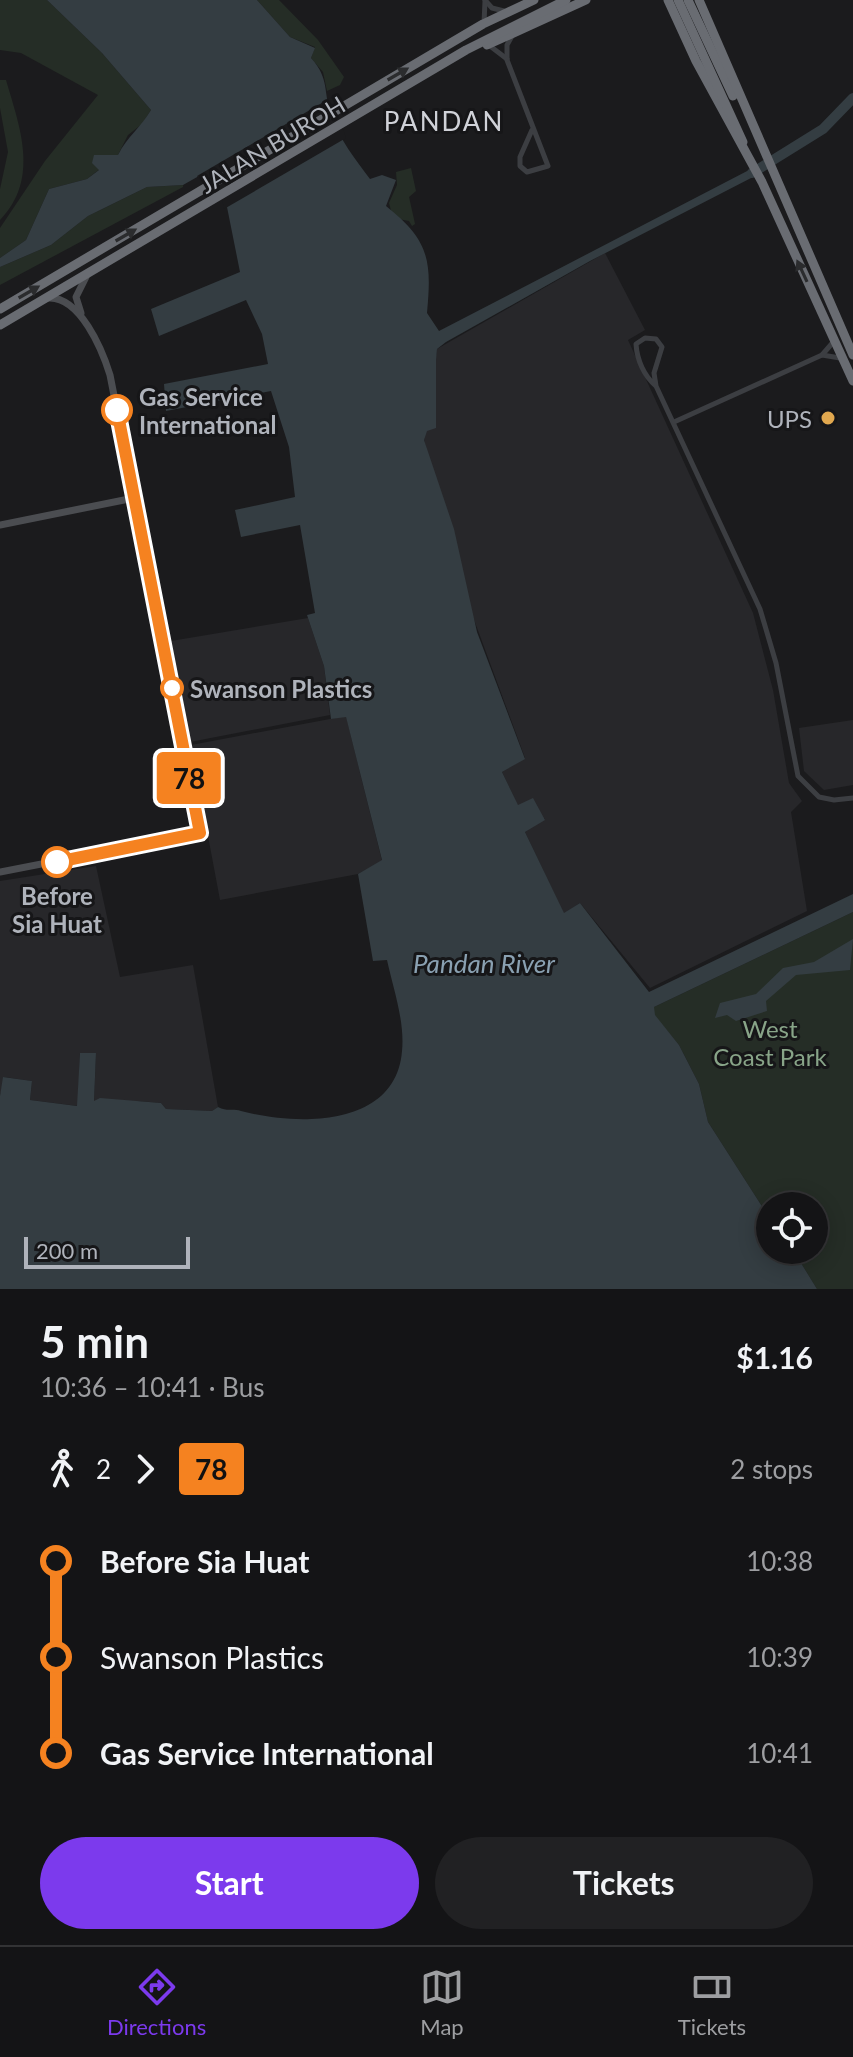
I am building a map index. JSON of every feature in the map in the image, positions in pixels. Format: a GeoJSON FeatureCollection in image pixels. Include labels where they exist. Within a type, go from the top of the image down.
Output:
{"type":"FeatureCollection","features":[{"type":"Feature","properties":{"kind":"highway","name":"JALAN BUROH"},"geometry":{"type":"LineString","coordinates":[[0,309],[483,24],[534,0]]}},
{"type":"Feature","properties":{"kind":"highway","name":"JALAN BUROH"},"geometry":{"type":"LineString","coordinates":[[0,325],[215,201],[466,50],[566,0]]}},
{"type":"Feature","properties":{"kind":"highway"},"geometry":{"type":"LineString","coordinates":[[466,50],[470,52],[486,46],[586,0]]}},
{"type":"Feature","properties":{"kind":"highway"},"geometry":{"type":"LineString","coordinates":[[671,0],[708,54],[762,150]]}},
{"type":"Feature","properties":{"kind":"highway"},"geometry":{"type":"LineString","coordinates":[[671,0],[696,61],[762,182],[835,340],[848,357]]}},
{"type":"Feature","properties":{"kind":"highway"},"geometry":{"type":"LineString","coordinates":[[688,0],[747,154]]}},
{"type":"Feature","properties":{"kind":"highway"},"geometry":{"type":"LineString","coordinates":[[699,0],[848,357],[853,381]]}},
{"type":"Feature","properties":{"kind":"street"},"geometry":{"type":"LineString","coordinates":[[483,24],[485,0],[499,11],[511,11]]}},
{"type":"Feature","properties":{"kind":"street"},"geometry":{"type":"LineString","coordinates":[[515,31],[507,44],[507,60],[548,166],[536,173],[527,172],[520,166],[520,157],[532,130]]}},
{"type":"Feature","properties":{"kind":"street"},"geometry":{"type":"LineString","coordinates":[[486,46],[498,50],[507,60]]}},
{"type":"Feature","properties":{"kind":"street"},"geometry":{"type":"LineString","coordinates":[[0,872],[200,833],[110,375],[81,318],[76,297],[81,283],[93,270]]}},
{"type":"Feature","properties":{"kind":"street"},"geometry":{"type":"LineString","coordinates":[[43,300],[63,300],[81,318]]}},
{"type":"Feature","properties":{"kind":"street"},"geometry":{"type":"LineString","coordinates":[[656,386],[647,378],[636,355],[636,344],[645,338],[656,339],[662,347],[654,373],[656,386],[760,609],[776,663],[798,776],[819,797],[834,800],[853,798]]}},
{"type":"Feature","properties":{"kind":"street"},"geometry":{"type":"LineString","coordinates":[[674,422],[822,355],[835,340]]}},
{"type":"Feature","properties":{"kind":"street"},"geometry":{"type":"LineString","coordinates":[[822,355],[848,357]]}},
{"type":"Feature","properties":{"kind":"street"},"geometry":{"type":"LineString","coordinates":[[0,525],[134,498]]}},
{"type":"Feature","properties":{"kind":"shaded area"},"geometry":{"type":"Polygon","coordinates":[[[605,253],[645,330],[628,340],[753,613],[773,690],[789,783],[802,801],[791,812],[807,911],[650,988],[580,903],[564,914],[525,832],[545,819],[518,806],[502,772],[525,758],[462,587],[424,440],[437,349],[605,253]]]}},
{"type":"Feature","properties":{"kind":"shaded area"},"geometry":{"type":"Polygon","coordinates":[[[308,618],[324,666],[330,715],[190,742],[171,641],[308,618]]]}},
{"type":"Feature","properties":{"kind":"shaded area"},"geometry":{"type":"Polygon","coordinates":[[[346,716],[382,861],[358,874],[220,900],[191,745],[346,716]]]}},
{"type":"Feature","properties":{"kind":"shaded area"},"geometry":{"type":"Polygon","coordinates":[[[853,720],[853,785],[824,790],[804,771],[799,728],[853,720]]]}},
{"type":"Feature","properties":{"kind":"shaded area"},"geometry":{"type":"Polygon","coordinates":[[[96,866],[120,977],[193,965],[218,1107],[212,1111],[166,1109],[161,1103],[138,1101],[94,1101],[96,1054],[80,1053],[78,1106],[30,1100],[32,1081],[4,1077],[0,1096],[0,881],[96,866]]]}},
{"type":"Feature","properties":{"kind":"green space"},"geometry":{"type":"Polygon","coordinates":[[[0,0],[47,0],[102,53],[151,110],[142,124],[128,135],[118,155],[87,179],[49,189],[26,240],[0,258],[0,228],[45,161],[98,95],[21,53],[0,50],[0,0]]]}},
{"type":"Feature","properties":{"kind":"green space"},"geometry":{"type":"Polygon","coordinates":[[[257,0],[279,0],[318,40],[344,77],[340,85],[327,91],[323,72],[311,58],[315,47],[290,37],[257,0]]]}},
{"type":"Feature","properties":{"kind":"green space"},"geometry":{"type":"Polygon","coordinates":[[[0,80],[6,80],[17,116],[23,170],[20,188],[0,220],[0,189],[8,152],[0,108],[0,80]]]}},
{"type":"Feature","properties":{"kind":"green space"},"geometry":{"type":"Polygon","coordinates":[[[411,168],[416,191],[409,197],[415,224],[412,226],[409,221],[393,218],[389,203],[397,185],[396,172],[411,168]]]}},
{"type":"Feature","properties":{"kind":"green space"},"geometry":{"type":"Polygon","coordinates":[[[183,185],[0,285],[0,267],[51,245],[88,216],[147,187],[183,185]]]}},
{"type":"Feature","properties":{"kind":"green space","name":"West Coast Park"},"geometry":{"type":"Polygon","coordinates":[[[853,912],[853,1289],[817,1289],[802,1264],[828,1264],[828,1192],[756,1192],[756,1197],[708,1122],[699,1084],[679,1045],[654,1015],[654,1007],[853,912]]]}},
{"type":"Feature","properties":{"kind":"water","name":"Pandan River"},"geometry":{"type":"Polygon","coordinates":[[[47,0],[257,0],[290,37],[315,48],[311,58],[321,73],[331,115],[353,157],[370,179],[382,175],[396,180],[386,206],[411,230],[424,252],[429,279],[427,313],[439,331],[751,169],[753,177],[590,261],[437,349],[436,428],[427,431],[424,440],[454,529],[477,632],[525,759],[502,772],[518,805],[533,798],[545,820],[525,832],[564,913],[580,903],[649,992],[853,894],[853,912],[654,1007],[655,1015],[679,1045],[699,1084],[708,1122],[756,1197],[756,1264],[802,1264],[817,1289],[0,1289],[0,1096],[3,1077],[32,1081],[30,1100],[77,1106],[80,1053],[96,1053],[94,1101],[100,1098],[161,1103],[166,1109],[212,1111],[218,1107],[263,1116],[315,1119],[340,1116],[363,1108],[382,1095],[396,1076],[402,1051],[400,1016],[387,960],[373,961],[358,874],[382,860],[346,717],[331,719],[324,666],[307,615],[315,613],[300,525],[241,537],[235,510],[295,497],[289,447],[271,391],[166,411],[164,384],[268,364],[262,334],[246,300],[159,336],[151,309],[240,272],[221,177],[206,172],[183,185],[147,187],[88,216],[51,245],[0,267],[0,258],[26,240],[49,189],[87,179],[99,170],[92,163],[94,155],[118,155],[151,110],[102,53],[47,0]]]}},
{"type":"Feature","properties":{"kind":"water"},"geometry":{"type":"Polygon","coordinates":[[[853,939],[850,970],[796,975],[766,1001],[767,1011],[736,1021],[727,1015],[715,1018],[720,1003],[756,994],[783,968],[814,962],[853,939]]]}},
{"type":"Feature","properties":{"kind":"pier"},"geometry":{"type":"Polygon","coordinates":[[[332,97],[346,138],[224,209],[218,180],[206,177],[200,180],[197,176],[332,97]]]}},
{"type":"Feature","properties":{"kind":"waterway"},"geometry":{"type":"LineString","coordinates":[[752,173],[823,129],[853,98]]}},
{"type":"Feature","properties":{"kind":"bus line","name":"78"},"geometry":{"type":"LineString","coordinates":[[57,862],[200,833],[117,410]]}},
{"type":"Feature","properties":{"kind":"place","name":"Gas Service International"},"geometry":{"type":"Point","coordinates":[117,410]}},
{"type":"Feature","properties":{"kind":"place","name":"UPS"},"geometry":{"type":"Point","coordinates":[828,418]}},
{"type":"Feature","properties":{"kind":"place","name":"Swanson Plastics"},"geometry":{"type":"Point","coordinates":[172,688]}},
{"type":"Feature","properties":{"kind":"place","name":"Before Sia Huat"},"geometry":{"type":"Point","coordinates":[57,862]}},
{"type":"Feature","properties":{"kind":"district","name":"PANDAN"},"geometry":{"type":"Point","coordinates":[444,121]}}]}
